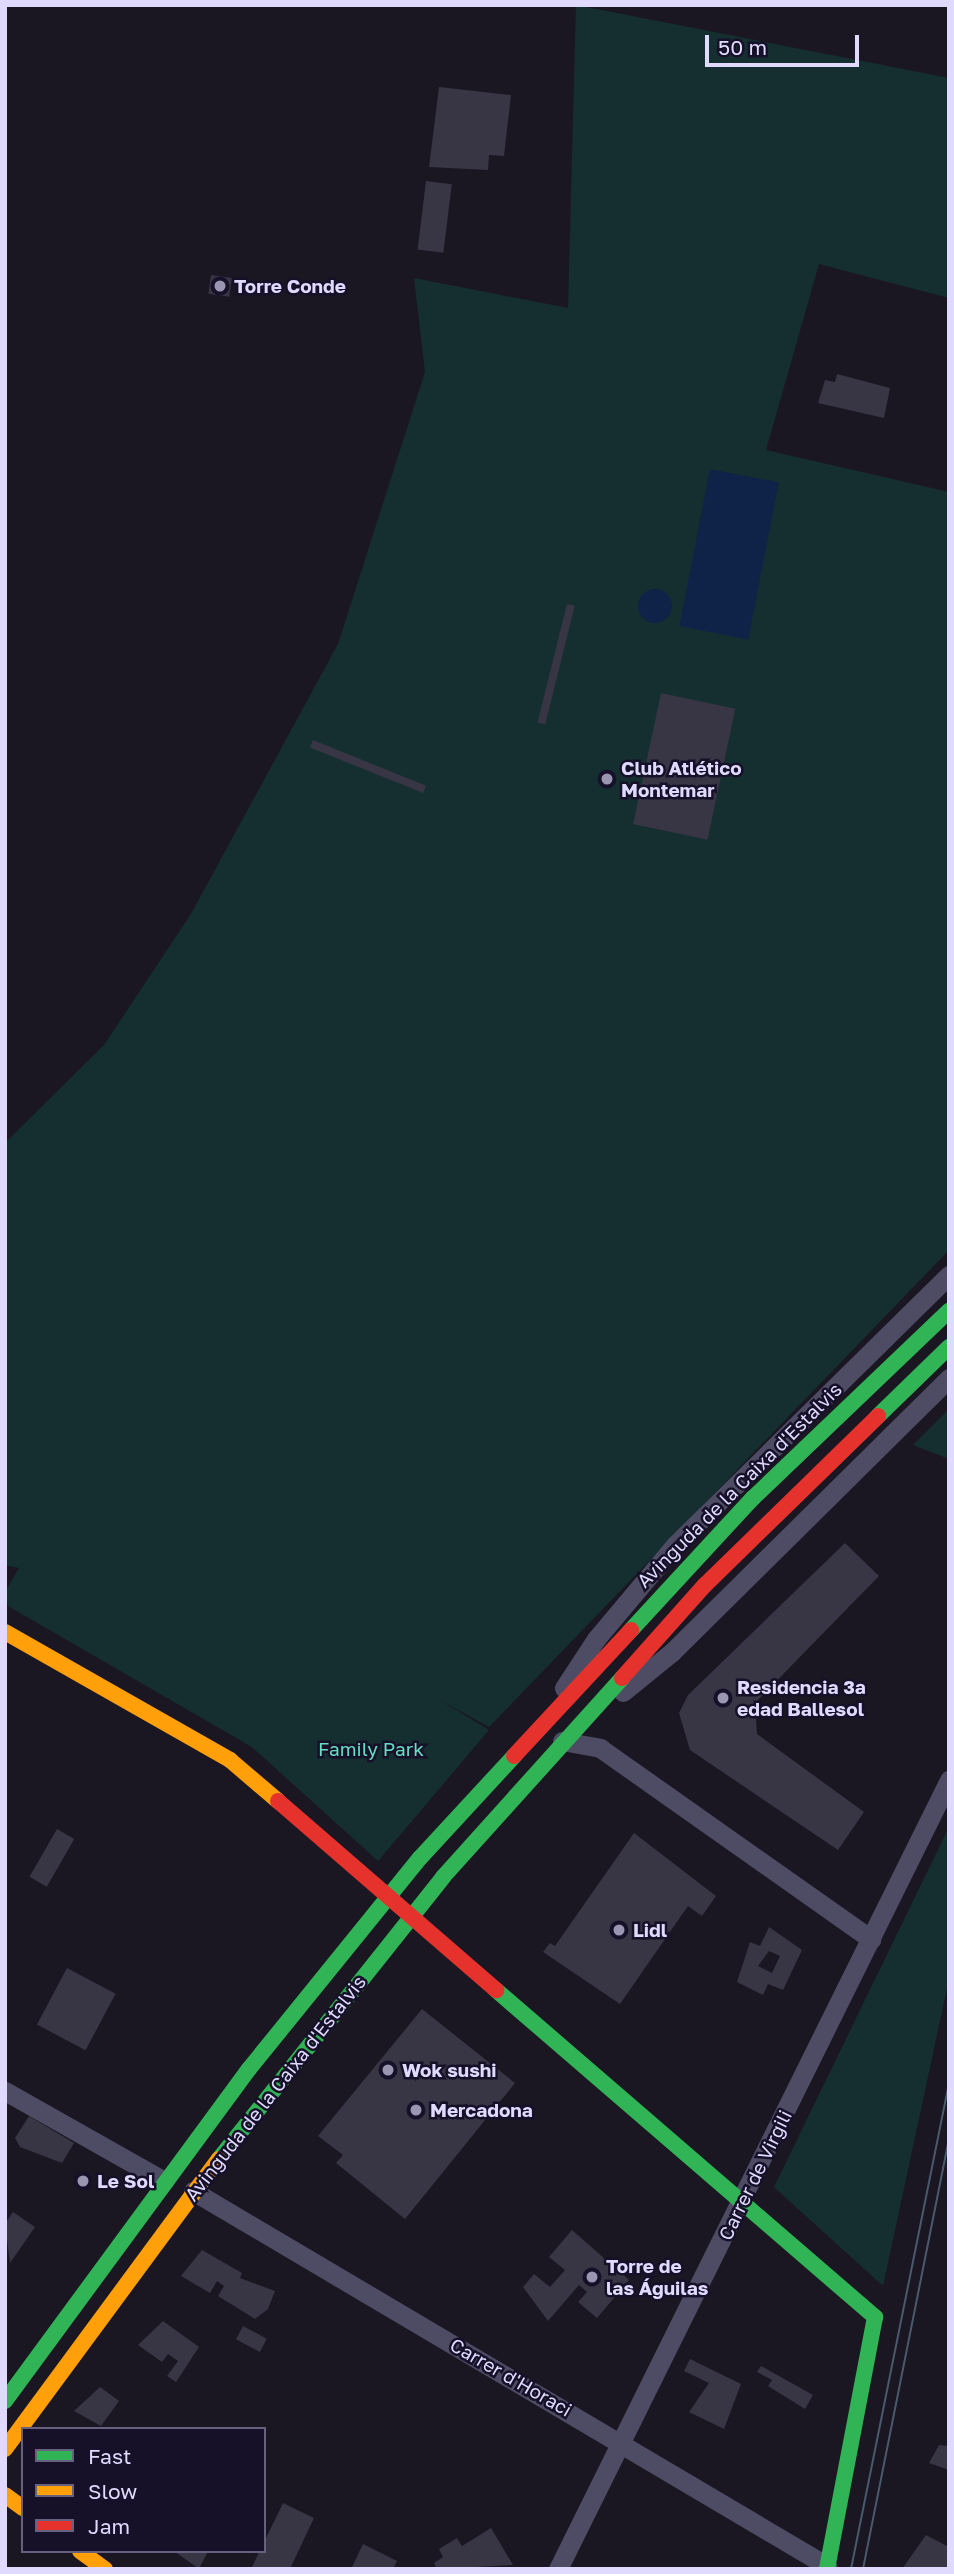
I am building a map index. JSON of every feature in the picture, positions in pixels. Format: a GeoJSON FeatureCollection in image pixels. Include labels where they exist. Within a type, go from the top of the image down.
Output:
{"type":"FeatureCollection","features":[{"type":"Feature","properties":{"kind":"main road","name":"Avinguda de la Caixa d'Estalvis"},"geometry":{"type":"LineString","coordinates":[[5,2401],[164,2181],[388,1896],[549,1712],[752,1498],[949,1311]]}},
{"type":"Feature","properties":{"kind":"main road","name":"Avinguda de la Caixa d'Estalvis"},"geometry":{"type":"LineString","coordinates":[[21,2427],[194,2191],[412,1915],[562,1741],[705,1585],[949,1347]]}},
{"type":"Feature","properties":{"kind":"main road"},"geometry":{"type":"LineString","coordinates":[[5,1632],[230,1760],[875,2317],[827,2568]]}},
{"type":"Feature","properties":{"kind":"main road","name":"Avinguda de la Caixa d'Estalvis"},"geometry":{"type":"LineString","coordinates":[[5,2449],[21,2427]]}},
{"type":"Feature","properties":{"kind":"main road"},"geometry":{"type":"LineString","coordinates":[[5,2495],[21,2507]]}},
{"type":"Feature","properties":{"kind":"main road"},"geometry":{"type":"LineString","coordinates":[[83,2553],[105,2569]]}},
{"type":"Feature","properties":{"kind":"street","name":"Avinguda de la Caixa d'Estalvis"},"geometry":{"type":"LineString","coordinates":[[549,1712],[596,1639],[675,1545],[949,1275]]}},
{"type":"Feature","properties":{"kind":"street","name":"Avinguda de la Caixa d'Estalvis"},"geometry":{"type":"LineString","coordinates":[[562,1741],[672,1652],[949,1378]]}},
{"type":"Feature","properties":{"kind":"street"},"geometry":{"type":"LineString","coordinates":[[562,1741],[600,1748],[871,1939]]}},
{"type":"Feature","properties":{"kind":"street","name":"Carrer de Virgili"},"geometry":{"type":"LineString","coordinates":[[558,2569],[743,2202],[949,1780]]}},
{"type":"Feature","properties":{"kind":"street"},"geometry":{"type":"LineString","coordinates":[[5,2091],[164,2181]]}},
{"type":"Feature","properties":{"kind":"street","name":"Carrer d'Horaci"},"geometry":{"type":"LineString","coordinates":[[194,2191],[623,2442],[827,2568]]}},
{"type":"Feature","properties":{"kind":"green space","name":"Family Park"},"geometry":{"type":"Polygon","coordinates":[[[576,5],[949,78],[949,298],[819,264],[766,450],[949,492],[949,1250],[489,1727],[438,1699],[489,1730],[378,1861],[252,1747],[8,1606],[5,1592],[19,1568],[5,1565],[5,1143],[104,1045],[191,914],[338,644],[425,372],[414,278],[568,308],[576,5]]]}},
{"type":"Feature","properties":{"kind":"green space"},"geometry":{"type":"Polygon","coordinates":[[[949,1409],[949,1459],[913,1445],[949,1409]]]}},
{"type":"Feature","properties":{"kind":"green space"},"geometry":{"type":"Polygon","coordinates":[[[949,1827],[949,1979],[883,2286],[774,2187],[949,1827]]]}},
{"type":"Feature","properties":{"kind":"water"},"geometry":{"type":"Polygon","coordinates":[[[710,469],[779,482],[748,639],[679,626],[710,469]]]}},
{"type":"Feature","properties":{"kind":"water"},"geometry":{"type":"Polygon","coordinates":[[[655,589],[667,594],[672,606],[667,618],[655,623],[643,618],[638,606],[643,594],[655,589]]]}},
{"type":"Feature","properties":{"kind":"building"},"geometry":{"type":"Polygon","coordinates":[[[439,87],[511,95],[504,156],[489,155],[488,170],[429,167],[439,87]]]}},
{"type":"Feature","properties":{"kind":"building"},"geometry":{"type":"Polygon","coordinates":[[[426,181],[452,184],[443,253],[418,249],[426,181]]]}},
{"type":"Feature","properties":{"kind":"building","name":"Torre Conde"},"geometry":{"type":"Polygon","coordinates":[[[211,275],[232,278],[229,297],[208,294],[211,275]]]}},
{"type":"Feature","properties":{"kind":"building"},"geometry":{"type":"Polygon","coordinates":[[[837,374],[890,388],[884,418],[818,403],[825,380],[835,382],[837,374]]]}},
{"type":"Feature","properties":{"kind":"building"},"geometry":{"type":"Polygon","coordinates":[[[567,604],[575,606],[545,724],[537,722],[567,604]]]}},
{"type":"Feature","properties":{"kind":"building"},"geometry":{"type":"Polygon","coordinates":[[[661,693],[735,709],[707,840],[633,824],[661,693]]]}},
{"type":"Feature","properties":{"kind":"building"},"geometry":{"type":"Polygon","coordinates":[[[313,740],[426,786],[423,793],[310,747],[313,740]]]}},
{"type":"Feature","properties":{"kind":"building","name":"Residencia 3ª edad Ballesol"},"geometry":{"type":"Polygon","coordinates":[[[845,1543],[879,1576],[755,1703],[757,1734],[864,1812],[838,1850],[690,1750],[679,1713],[688,1695],[845,1543]]]}},
{"type":"Feature","properties":{"kind":"building"},"geometry":{"type":"Polygon","coordinates":[[[57,1829],[74,1839],[47,1887],[30,1877],[57,1829]]]}},
{"type":"Feature","properties":{"kind":"building","name":"Lidl"},"geometry":{"type":"Polygon","coordinates":[[[634,1833],[716,1896],[702,1916],[688,1906],[620,2004],[543,1952],[550,1943],[555,1946],[634,1833]]]}},
{"type":"Feature","properties":{"kind":"building"},"geometry":{"type":"Polygon","coordinates":[[[769,1927],[802,1950],[783,1990],[768,1984],[763,1995],[737,1982],[750,1942],[760,1946],[769,1927]],[[769,1951],[758,1966],[772,1973],[780,1956],[769,1951]]]}},
{"type":"Feature","properties":{"kind":"building"},"geometry":{"type":"Polygon","coordinates":[[[67,1968],[116,1994],[86,2050],[37,2025],[67,1968]]]}},
{"type":"Feature","properties":{"kind":"building","name":"Mercadona"},"geometry":{"type":"Polygon","coordinates":[[[422,2009],[515,2083],[405,2219],[336,2163],[343,2155],[318,2136],[422,2009]]]}},
{"type":"Feature","properties":{"kind":"building"},"geometry":{"type":"Polygon","coordinates":[[[29,2116],[74,2143],[62,2163],[20,2147],[15,2138],[29,2116]]]}},
{"type":"Feature","properties":{"kind":"building"},"geometry":{"type":"Polygon","coordinates":[[[13,2212],[35,2227],[10,2263],[5,2224],[13,2212]]]}},
{"type":"Feature","properties":{"kind":"building","name":"Torre de las Águilas"},"geometry":{"type":"Polygon","coordinates":[[[572,2230],[629,2280],[597,2318],[578,2302],[587,2292],[579,2285],[548,2321],[523,2287],[534,2274],[550,2287],[565,2270],[549,2257],[572,2230]]]}},
{"type":"Feature","properties":{"kind":"building"},"geometry":{"type":"Polygon","coordinates":[[[202,2250],[242,2273],[240,2278],[275,2291],[268,2309],[255,2319],[218,2296],[224,2286],[217,2281],[210,2293],[181,2276],[202,2250]]]}},
{"type":"Feature","properties":{"kind":"building"},"geometry":{"type":"Polygon","coordinates":[[[163,2321],[199,2347],[176,2382],[167,2376],[178,2361],[168,2354],[162,2362],[138,2345],[163,2321]]]}},
{"type":"Feature","properties":{"kind":"building"},"geometry":{"type":"Polygon","coordinates":[[[243,2326],[267,2339],[260,2352],[236,2339],[243,2326]]]}},
{"type":"Feature","properties":{"kind":"building"},"geometry":{"type":"Polygon","coordinates":[[[690,2359],[741,2384],[724,2429],[689,2412],[709,2383],[684,2371],[690,2359]]]}},
{"type":"Feature","properties":{"kind":"building"},"geometry":{"type":"Polygon","coordinates":[[[761,2366],[813,2395],[805,2409],[768,2386],[772,2380],[757,2372],[761,2366]]]}},
{"type":"Feature","properties":{"kind":"building"},"geometry":{"type":"Polygon","coordinates":[[[100,2387],[119,2401],[101,2426],[74,2411],[100,2387]]]}},
{"type":"Feature","properties":{"kind":"building"},"geometry":{"type":"Polygon","coordinates":[[[939,2445],[949,2446],[949,2470],[929,2463],[939,2445]]]}},
{"type":"Feature","properties":{"kind":"building"},"geometry":{"type":"Polygon","coordinates":[[[283,2503],[314,2518],[290,2569],[251,2569],[259,2553],[266,2553],[266,2538],[283,2503]]]}},
{"type":"Feature","properties":{"kind":"building"},"geometry":{"type":"Polygon","coordinates":[[[491,2528],[513,2565],[437,2569],[434,2563],[443,2557],[439,2549],[457,2538],[462,2546],[491,2528]]]}},
{"type":"Feature","properties":{"kind":"building"},"geometry":{"type":"Polygon","coordinates":[[[926,2535],[949,2547],[949,2569],[902,2569],[926,2535]]]}},
{"type":"Feature","properties":{"kind":"building"},"geometry":{"type":"Polygon","coordinates":[[[363,2544],[397,2561],[393,2569],[351,2569],[363,2544]]]}},
{"type":"Feature","properties":{"kind":"building"},"geometry":{"type":"Polygon","coordinates":[[[177,2553],[207,2553],[199,2569],[177,2553]]]}},
{"type":"Feature","properties":{"kind":"tram line"},"geometry":{"type":"LineString","coordinates":[[851,2569],[949,2081]]}},
{"type":"Feature","properties":{"kind":"tram line"},"geometry":{"type":"LineString","coordinates":[[863,2569],[949,2139]]}},
{"type":"Feature","properties":{"kind":"traffic: fast"},"geometry":{"type":"LineString","coordinates":[[631,1630],[753,1498],[949,1311]]}},
{"type":"Feature","properties":{"kind":"traffic: fast"},"geometry":{"type":"LineString","coordinates":[[878,1416],[949,1347]]}},
{"type":"Feature","properties":{"kind":"traffic: fast"},"geometry":{"type":"LineString","coordinates":[[219,2159],[443,1877],[622,1678]]}},
{"type":"Feature","properties":{"kind":"traffic: fast"},"geometry":{"type":"LineString","coordinates":[[5,2401],[249,2069],[420,1858],[514,1756]]}},
{"type":"Feature","properties":{"kind":"traffic: fast"},"geometry":{"type":"LineString","coordinates":[[496,1990],[875,2317],[827,2569]]}},
{"type":"Feature","properties":{"kind":"traffic: slow"},"geometry":{"type":"LineString","coordinates":[[5,1632],[230,1760],[278,1801]]}},
{"type":"Feature","properties":{"kind":"traffic: slow"},"geometry":{"type":"LineString","coordinates":[[21,2427],[219,2159]]}},
{"type":"Feature","properties":{"kind":"traffic: slow"},"geometry":{"type":"LineString","coordinates":[[5,2449],[21,2427]]}},
{"type":"Feature","properties":{"kind":"traffic: slow"},"geometry":{"type":"LineString","coordinates":[[5,2495],[21,2507]]}},
{"type":"Feature","properties":{"kind":"traffic: slow"},"geometry":{"type":"LineString","coordinates":[[83,2553],[105,2569]]}},
{"type":"Feature","properties":{"kind":"traffic: jam"},"geometry":{"type":"LineString","coordinates":[[622,1678],[705,1585],[878,1416]]}},
{"type":"Feature","properties":{"kind":"traffic: jam"},"geometry":{"type":"LineString","coordinates":[[514,1756],[631,1630]]}},
{"type":"Feature","properties":{"kind":"traffic: jam"},"geometry":{"type":"LineString","coordinates":[[278,1801],[496,1990]]}},
{"type":"Feature","properties":{"kind":"place","name":"Torre Conde"},"geometry":{"type":"Point","coordinates":[220,286]}},
{"type":"Feature","properties":{"kind":"place","name":"Club Atlético Montemar"},"geometry":{"type":"Point","coordinates":[607,779]}},
{"type":"Feature","properties":{"kind":"place","name":"Residencia 3ª edad Ballesol"},"geometry":{"type":"Point","coordinates":[723,1698]}},
{"type":"Feature","properties":{"kind":"place","name":"Lidl"},"geometry":{"type":"Point","coordinates":[619,1930]}},
{"type":"Feature","properties":{"kind":"place","name":"Wok sushi"},"geometry":{"type":"Point","coordinates":[388,2070]}},
{"type":"Feature","properties":{"kind":"place","name":"Mercadona"},"geometry":{"type":"Point","coordinates":[416,2110]}},
{"type":"Feature","properties":{"kind":"place","name":"Le Sol"},"geometry":{"type":"Point","coordinates":[83,2181]}},
{"type":"Feature","properties":{"kind":"place","name":"Torre de las Águilas"},"geometry":{"type":"Point","coordinates":[592,2277]}}]}
